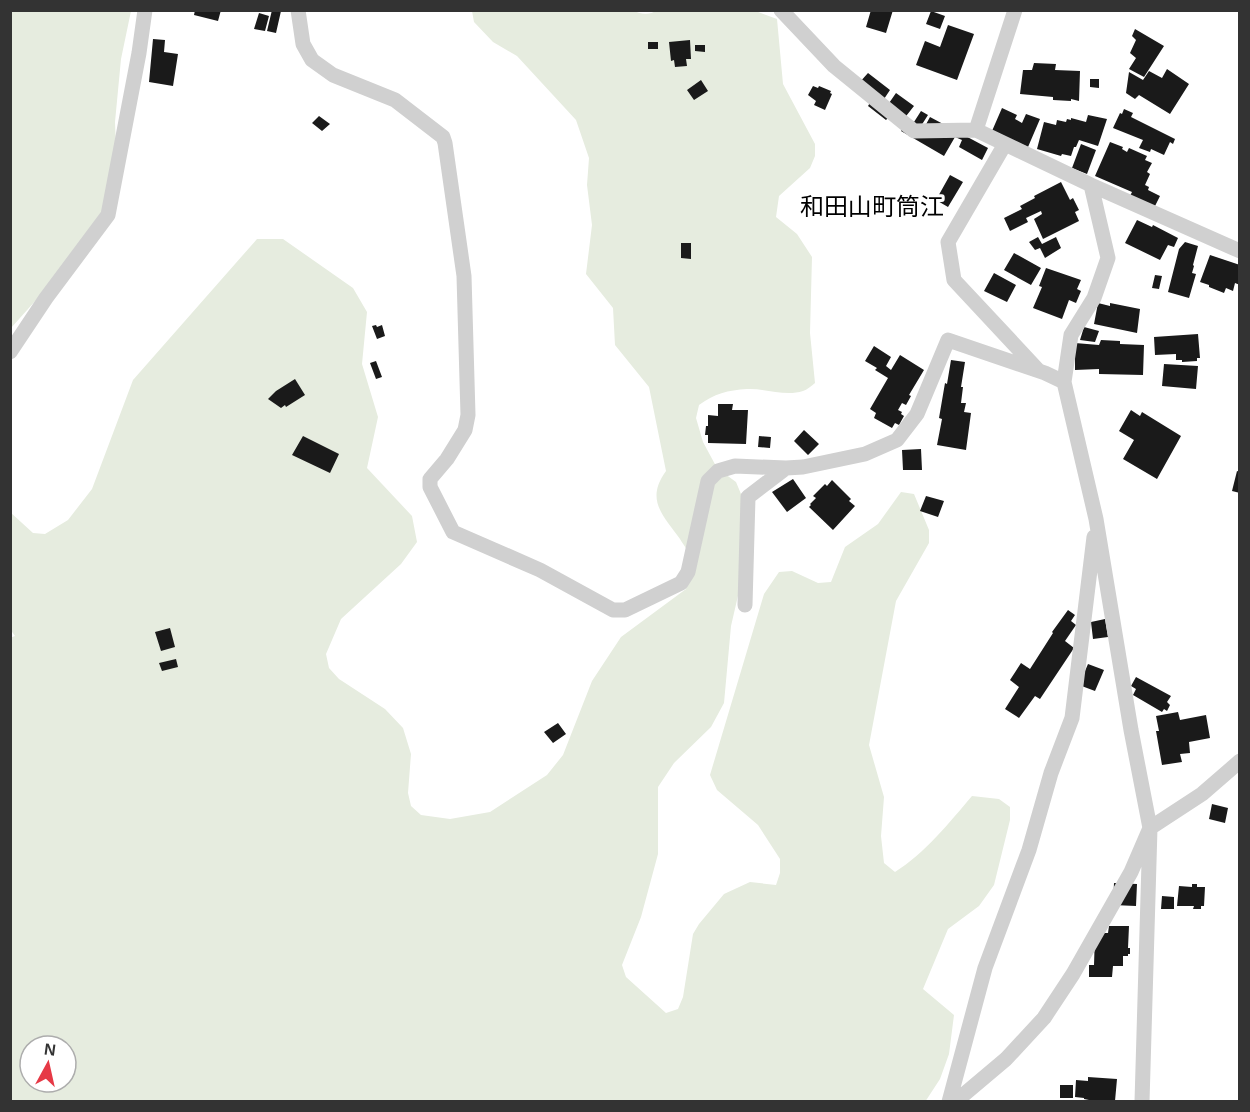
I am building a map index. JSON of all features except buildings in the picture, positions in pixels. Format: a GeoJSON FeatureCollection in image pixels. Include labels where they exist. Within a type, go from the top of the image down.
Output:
{"type":"FeatureCollection","features":[{"type":"Feature","properties":{"kind":"street"},"geometry":{"type":"LineString","coordinates":[[10,352],[46,298],[108,215],[145,10]]}},
{"type":"Feature","properties":{"kind":"street"},"geometry":{"type":"LineString","coordinates":[[298,10],[303,44],[312,60],[333,75],[395,100],[443,137],[445,143],[464,276],[468,415],[465,430],[447,459],[429,479],[430,487],[453,532],[540,570],[613,610],[625,610],[681,583],[688,572],[708,481],[718,471],[735,466],[803,467],[865,454],[897,440],[917,414],[948,340],[1064,382]]}},
{"type":"Feature","properties":{"kind":"street"},"geometry":{"type":"LineString","coordinates":[[781,10],[834,66],[914,131],[976,130],[1091,185],[1239,251]]}},
{"type":"Feature","properties":{"kind":"street"},"geometry":{"type":"LineString","coordinates":[[976,130],[1015,10]]}},
{"type":"Feature","properties":{"kind":"street"},"geometry":{"type":"LineString","coordinates":[[1005,144],[948,242],[954,280],[1040,372]]}},
{"type":"Feature","properties":{"kind":"street"},"geometry":{"type":"LineString","coordinates":[[1091,185],[1108,258],[1094,298],[1071,335],[1064,382],[1096,519],[1131,730],[1150,828],[1142,1101]]}},
{"type":"Feature","properties":{"kind":"street"},"geometry":{"type":"LineString","coordinates":[[745,605],[748,497],[786,468]]}},
{"type":"Feature","properties":{"kind":"street"},"geometry":{"type":"LineString","coordinates":[[949,1101],[985,968],[1029,850],[1051,773],[1072,718],[1096,519]]}},
{"type":"Feature","properties":{"kind":"street"},"geometry":{"type":"LineString","coordinates":[[955,1101],[1006,1059],[1044,1018],[1073,974],[1131,872],[1150,828],[1202,795],[1239,761]]}},
{"type":"Feature","properties":{"kind":"shaded area"},"geometry":{"type":"Polygon","coordinates":[[[632,10],[644,14],[657,10],[753,10],[777,19],[783,84],[815,144],[815,156],[810,168],[779,196],[776,217],[797,234],[812,257],[810,333],[815,383],[806,390],[796,393],[754,389],[734,390],[716,395],[699,405],[696,418],[703,442],[717,468],[736,482],[741,494],[743,574],[731,626],[724,703],[711,727],[674,763],[658,787],[658,854],[641,917],[622,965],[626,977],[666,1013],[678,1009],[683,997],[693,934],[699,924],[724,894],[750,882],[776,885],[780,873],[780,859],[758,825],[717,790],[710,775],[764,594],[779,572],[792,571],[818,583],[831,582],[845,547],[878,524],[901,492],[914,494],[929,530],[929,543],[896,601],[869,745],[884,797],[881,836],[884,863],[895,872],[906,864],[936,837],[972,796],[999,799],[1010,807],[1010,820],[994,885],[979,906],[948,929],[923,989],[954,1015],[949,1054],[940,1079],[925,1102],[11,1101],[10,638],[15,636],[10,629],[10,512],[33,533],[45,534],[68,520],[92,489],[133,380],[257,239],[283,239],[353,288],[367,312],[362,364],[378,417],[367,468],[412,516],[417,542],[401,564],[341,619],[326,654],[329,668],[339,679],[385,709],[403,728],[411,754],[408,793],[411,806],[421,815],[450,819],[490,812],[547,775],[563,755],[592,681],[621,637],[686,589],[689,575],[687,551],[663,515],[657,499],[657,490],[666,471],[649,387],[615,345],[613,308],[586,274],[592,225],[587,185],[589,158],[576,120],[517,56],[493,42],[474,22],[472,11],[632,10]]]}},
{"type":"Feature","properties":{"kind":"shaded area"},"geometry":{"type":"Polygon","coordinates":[[[11,11],[131,11],[121,59],[115,122],[117,174],[114,200],[62,271],[11,328],[11,11]]]}},
{"type":"Feature","properties":{"kind":"district","name":"和田山町筒江"},"geometry":{"type":"Point","coordinates":[872,206]}}]}
